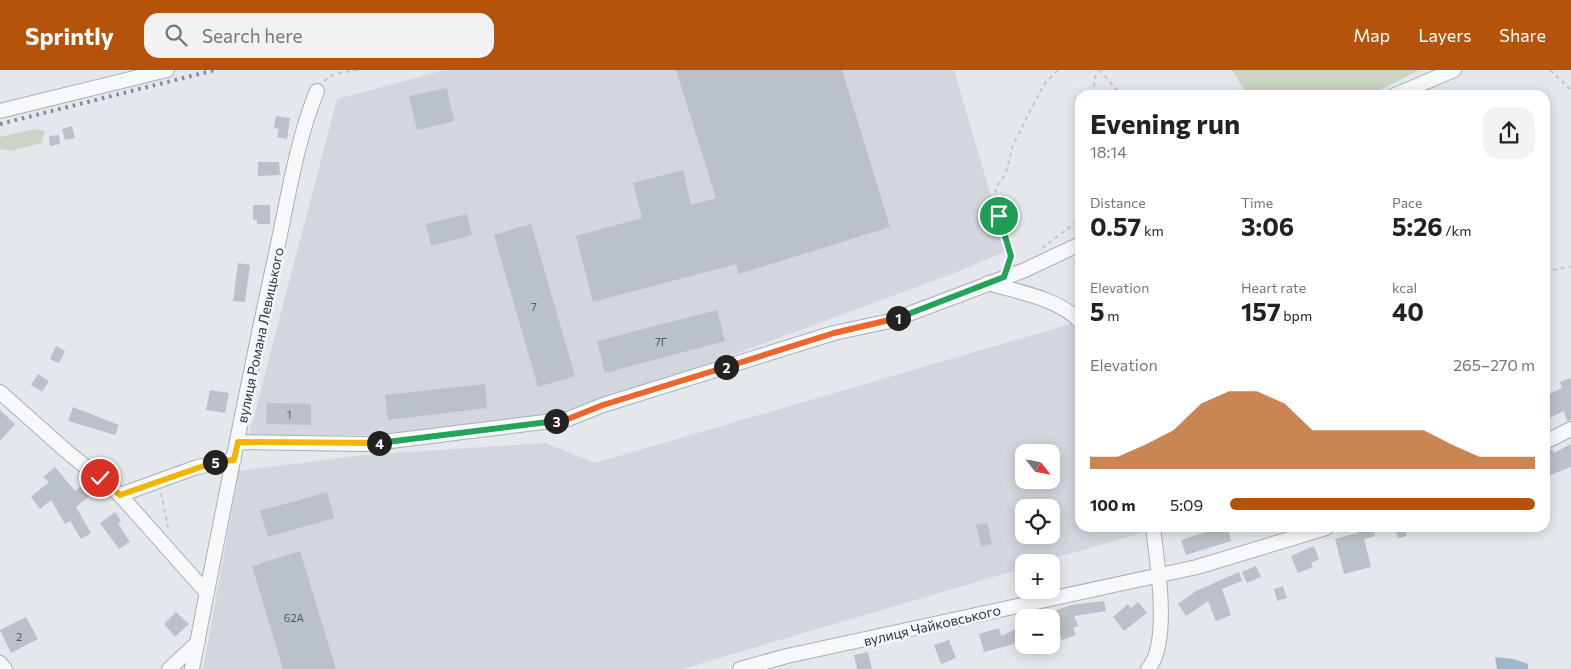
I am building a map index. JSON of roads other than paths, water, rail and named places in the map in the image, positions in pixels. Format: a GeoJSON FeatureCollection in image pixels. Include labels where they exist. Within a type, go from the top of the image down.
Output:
{"type":"FeatureCollection","features":[{"type":"Feature","properties":{"kind":"street"},"geometry":{"type":"LineString","coordinates":[[0,111],[167,70]]}},
{"type":"Feature","properties":{"kind":"street"},"geometry":{"type":"LineString","coordinates":[[1407,90],[1454,70]]}},
{"type":"Feature","properties":{"kind":"street","name":"вулиця Романа Левицького"},"geometry":{"type":"LineString","coordinates":[[192,669],[252,365],[310,108],[317,91]]}},
{"type":"Feature","properties":{"kind":"street"},"geometry":{"type":"LineString","coordinates":[[238,442],[367,444],[568,419],[603,405],[834,333],[890,321],[988,284],[1075,246]]}},
{"type":"Feature","properties":{"kind":"street"},"geometry":{"type":"LineString","coordinates":[[988,284],[1051,303],[1066,310],[1075,317]]}},
{"type":"Feature","properties":{"kind":"street"},"geometry":{"type":"LineString","coordinates":[[0,392],[65,450],[120,495],[207,593]]}},
{"type":"Feature","properties":{"kind":"street"},"geometry":{"type":"LineString","coordinates":[[1550,440],[1571,429]]}},
{"type":"Feature","properties":{"kind":"street"},"geometry":{"type":"LineString","coordinates":[[120,495],[198,466],[234,460]]}},
{"type":"Feature","properties":{"kind":"street"},"geometry":{"type":"LineString","coordinates":[[1148,669],[1157,654],[1160,628],[1158,576],[1153,532]]}},
{"type":"Feature","properties":{"kind":"street","name":"вулиця Чайковського"},"geometry":{"type":"LineString","coordinates":[[740,669],[795,654],[1158,576],[1223,560],[1313,532]]}},
{"type":"Feature","properties":{"kind":"street"},"geometry":{"type":"LineString","coordinates":[[169,669],[198,642]]}},
{"type":"Feature","properties":{"kind":"street"},"geometry":{"type":"LineString","coordinates":[[0,663],[5,669]]}},
{"type":"Feature","properties":{"kind":"water"},"geometry":{"type":"Polygon","coordinates":[[[1495,657],[1514,659],[1528,664],[1528,669],[1497,669],[1495,657]]]}},
{"type":"Feature","properties":{"kind":"railway"},"geometry":{"type":"LineString","coordinates":[[0,124],[215,70]]}}]}
